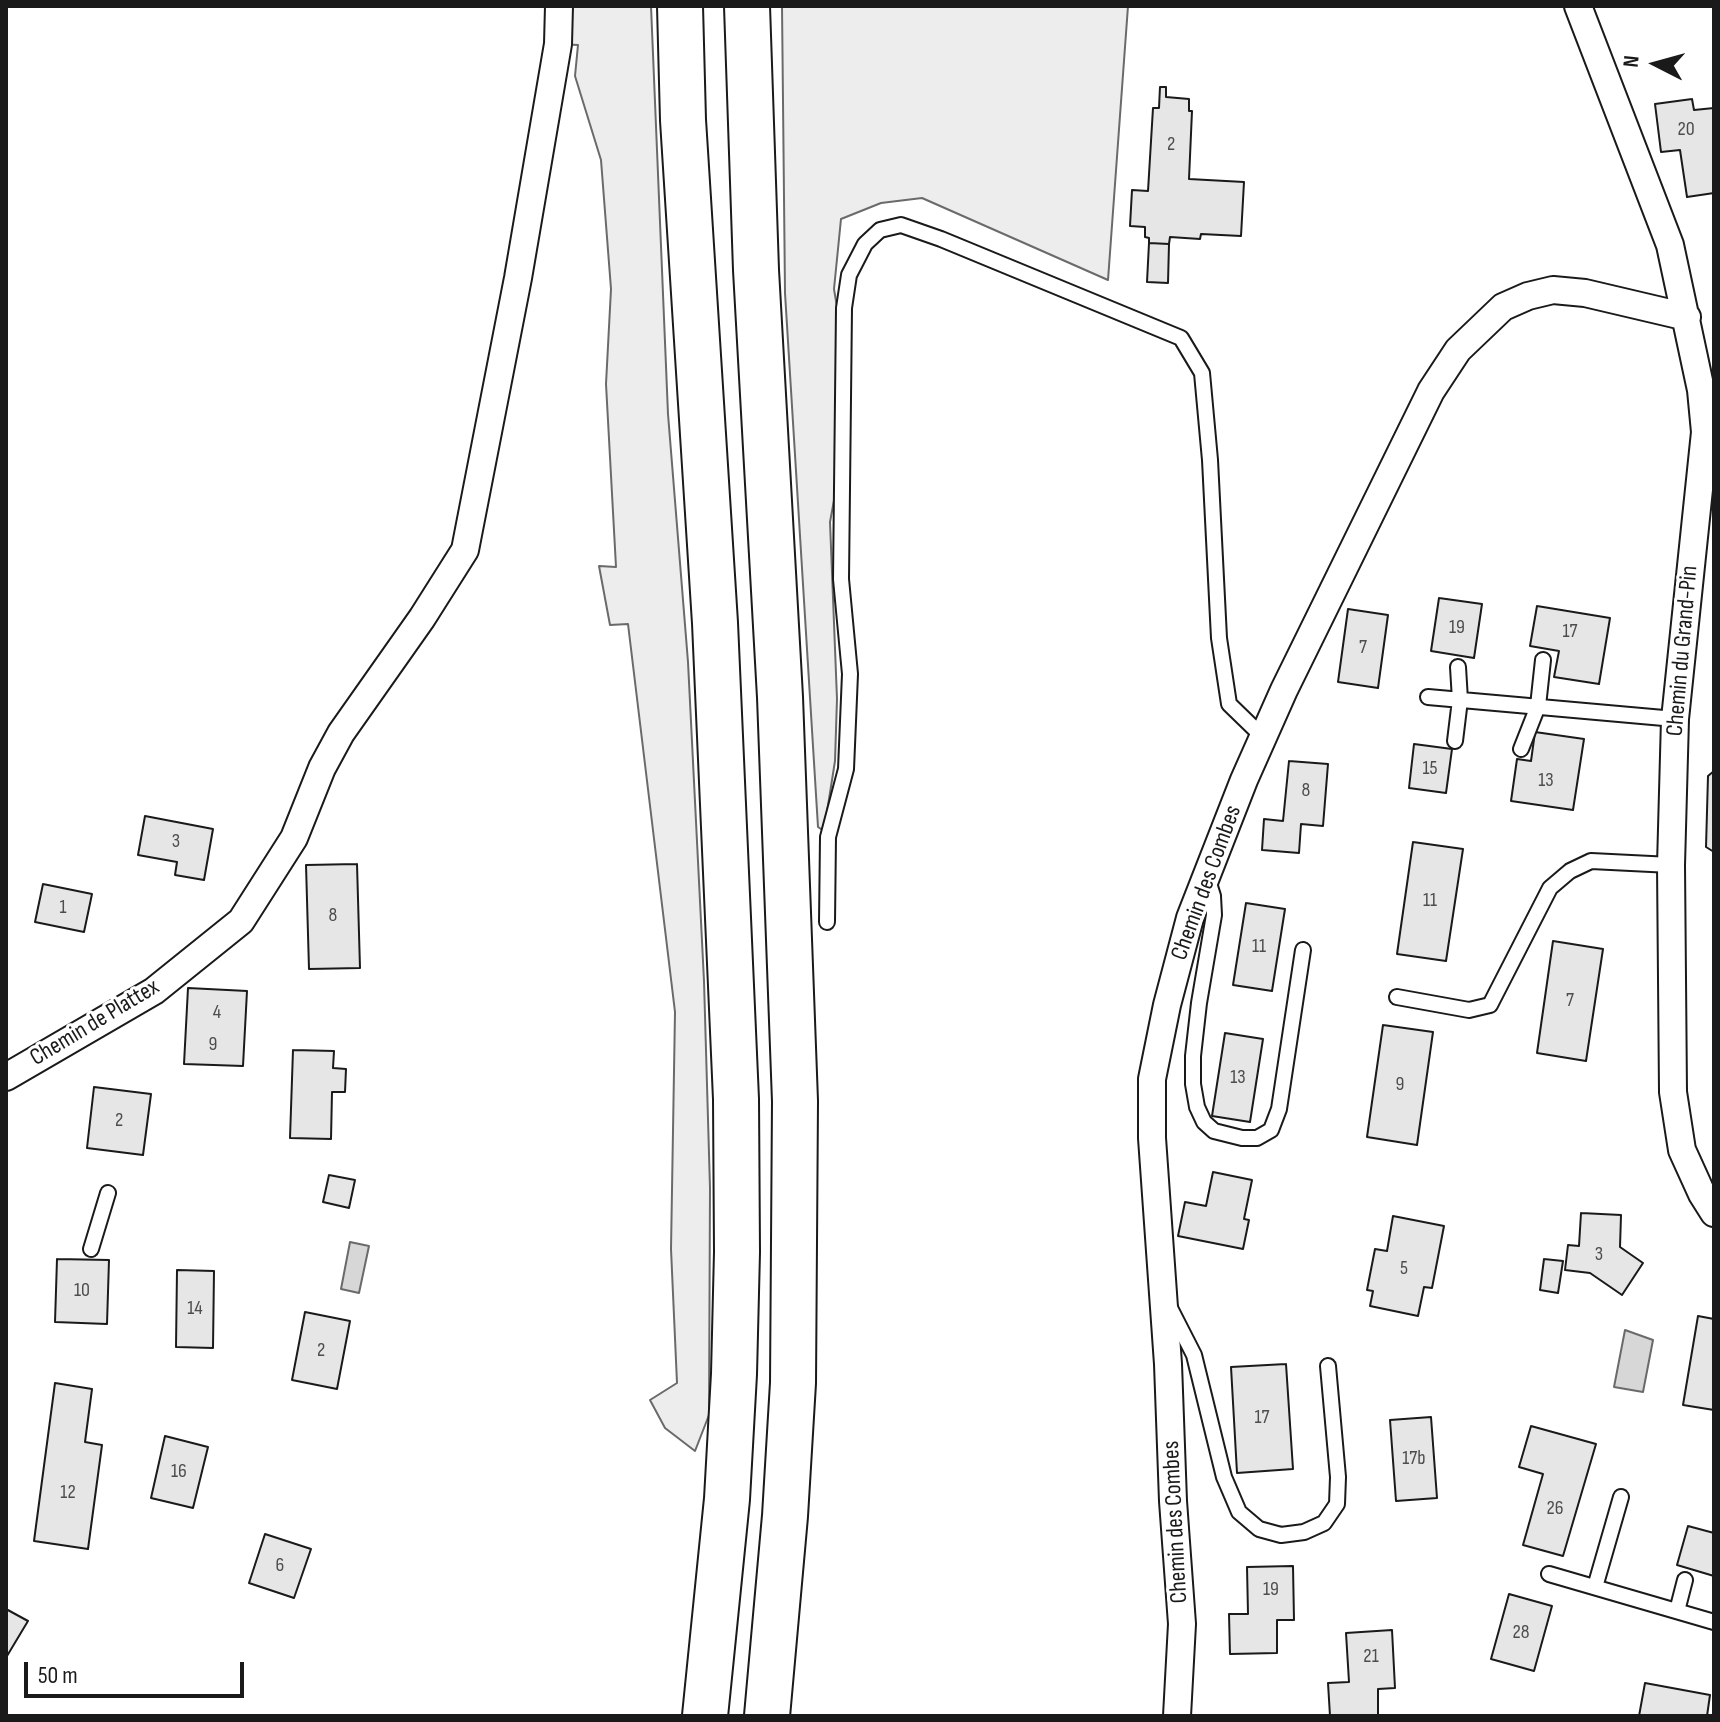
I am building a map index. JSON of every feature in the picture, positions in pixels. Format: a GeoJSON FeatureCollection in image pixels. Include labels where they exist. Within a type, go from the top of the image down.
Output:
{"type":"FeatureCollection","features":[{"type":"Feature","properties":{"kind":"highway"},"geometry":{"type":"LineString","coordinates":[[680,6],[683,120],[715,623],[736,1099],[734,1374],[727,1499],[705,1716]]}},
{"type":"Feature","properties":{"kind":"highway"},"geometry":{"type":"LineString","coordinates":[[747,6],[756,270],[781,728],[795,1101],[793,1383],[767,1716]]}},
{"type":"Feature","properties":{"kind":"street","name":"Chemin de Plattex"},"geometry":{"type":"LineString","coordinates":[[6,1077],[154,991],[241,921],[294,838],[322,768],[341,733],[422,618],[465,550],[558,44],[559,6]]}},
{"type":"Feature","properties":{"kind":"street","name":"Chemin du Grand-Pin"},"geometry":{"type":"LineString","coordinates":[[1578,6],[1670,245],[1707,388],[1701,537],[1675,719],[1671,865],[1673,1092],[1682,1150],[1714,1213]]}},
{"type":"Feature","properties":{"kind":"street","name":"Chemin des Combes"},"geometry":{"type":"LineString","coordinates":[[1177,1716],[1182,1624],[1152,1138],[1152,1079],[1190,918],[1263,737],[1431,391],[1458,350],[1503,307],[1553,290],[1585,293],[1687,317]]}},
{"type":"Feature","properties":{"kind":"lane"},"geometry":{"type":"LineString","coordinates":[[827,922],[828,837],[846,769],[850,674],[841,579],[844,308],[849,275],[865,244],[880,230],[901,225],[941,239],[1181,338],[1202,373],[1210,460],[1219,638],[1229,704],[1263,737]]}},
{"type":"Feature","properties":{"kind":"lane"},"geometry":{"type":"LineString","coordinates":[[1521,749],[1538,706],[1543,660]]}},
{"type":"Feature","properties":{"kind":"lane"},"geometry":{"type":"LineString","coordinates":[[1455,741],[1460,700],[1458,667]]}},
{"type":"Feature","properties":{"kind":"lane"},"geometry":{"type":"LineString","coordinates":[[1428,697],[1675,719]]}},
{"type":"Feature","properties":{"kind":"lane"},"geometry":{"type":"LineString","coordinates":[[1397,997],[1469,1010],[1490,1005],[1550,888],[1570,871],[1591,861],[1671,865]]}},
{"type":"Feature","properties":{"kind":"lane"},"geometry":{"type":"LineString","coordinates":[[1207,876],[1214,915],[1199,1003],[1193,1084],[1197,1107],[1204,1122],[1214,1131],[1242,1138],[1257,1138],[1271,1130],[1279,1109],[1303,950]]}},
{"type":"Feature","properties":{"kind":"lane"},"geometry":{"type":"LineString","coordinates":[[91,1249],[108,1193]]}},
{"type":"Feature","properties":{"kind":"lane"},"geometry":{"type":"LineString","coordinates":[[1163,1294],[1194,1355],[1229,1489],[1239,1512],[1259,1529],[1281,1535],[1304,1532],[1324,1523],[1337,1504],[1338,1477],[1328,1366]]}},
{"type":"Feature","properties":{"kind":"lane"},"geometry":{"type":"LineString","coordinates":[[1595,1587],[1621,1497]]}},
{"type":"Feature","properties":{"kind":"lane"},"geometry":{"type":"LineString","coordinates":[[1549,1574],[1714,1622]]}},
{"type":"Feature","properties":{"kind":"lane"},"geometry":{"type":"LineString","coordinates":[[1677,1611],[1685,1580]]}},
{"type":"Feature","properties":{"kind":"shaded area"},"geometry":{"type":"Polygon","coordinates":[[[559,6],[651,6],[668,414],[688,662],[704,981],[710,1188],[709,1415],[695,1451],[665,1428],[650,1400],[677,1383],[671,1249],[675,1012],[628,624],[610,625],[599,566],[616,567],[606,384],[611,289],[601,160],[575,76],[578,45],[558,44],[559,6]]]}},
{"type":"Feature","properties":{"kind":"shaded area"},"geometry":{"type":"Polygon","coordinates":[[[782,6],[1128,6],[1108,280],[922,198],[881,203],[841,219],[834,289],[838,313],[837,484],[830,522],[837,699],[835,761],[824,831],[818,827],[785,293],[782,6]]]}},
{"type":"Feature","properties":{"kind":"shaded area"},"geometry":{"type":"Polygon","coordinates":[[[350,1242],[369,1246],[359,1293],[341,1289],[350,1242]]]}},
{"type":"Feature","properties":{"kind":"shaded area"},"geometry":{"type":"Polygon","coordinates":[[[1625,1330],[1653,1340],[1643,1392],[1614,1387],[1625,1330]]]}},
{"type":"Feature","properties":{"kind":"building"},"geometry":{"type":"Polygon","coordinates":[[[1160,87],[1166,87],[1166,97],[1189,99],[1189,111],[1192,111],[1189,179],[1244,182],[1241,236],[1201,234],[1200,239],[1170,237],[1169,244],[1149,243],[1149,238],[1145,237],[1145,227],[1130,226],[1132,190],[1148,191],[1153,108],[1159,108],[1160,87]]]}},
{"type":"Feature","properties":{"kind":"building"},"geometry":{"type":"Polygon","coordinates":[[[1692,99],[1694,110],[1714,108],[1714,193],[1687,197],[1680,150],[1661,152],[1655,104],[1692,99]]]}},
{"type":"Feature","properties":{"kind":"building"},"geometry":{"type":"Polygon","coordinates":[[[1149,243],[1169,244],[1168,283],[1147,282],[1149,243]]]}},
{"type":"Feature","properties":{"kind":"building"},"geometry":{"type":"Polygon","coordinates":[[[1439,598],[1482,604],[1474,658],[1431,651],[1439,598]]]}},
{"type":"Feature","properties":{"kind":"building"},"geometry":{"type":"Polygon","coordinates":[[[1537,606],[1610,618],[1599,684],[1554,677],[1559,651],[1530,646],[1537,606]]]}},
{"type":"Feature","properties":{"kind":"building"},"geometry":{"type":"Polygon","coordinates":[[[1348,609],[1388,615],[1378,688],[1338,682],[1348,609]]]}},
{"type":"Feature","properties":{"kind":"building"},"geometry":{"type":"Polygon","coordinates":[[[1535,732],[1584,739],[1573,810],[1511,801],[1517,759],[1531,761],[1535,732]]]}},
{"type":"Feature","properties":{"kind":"building"},"geometry":{"type":"Polygon","coordinates":[[[1414,744],[1452,749],[1446,793],[1409,788],[1414,744]]]}},
{"type":"Feature","properties":{"kind":"building"},"geometry":{"type":"Polygon","coordinates":[[[1289,761],[1328,764],[1323,826],[1301,824],[1299,853],[1262,850],[1264,819],[1283,821],[1289,761]]]}},
{"type":"Feature","properties":{"kind":"building"},"geometry":{"type":"Polygon","coordinates":[[[1714,771],[1714,852],[1706,847],[1708,776],[1714,771]]]}},
{"type":"Feature","properties":{"kind":"building"},"geometry":{"type":"Polygon","coordinates":[[[145,816],[213,829],[204,880],[175,875],[177,862],[138,855],[145,816]]]}},
{"type":"Feature","properties":{"kind":"building"},"geometry":{"type":"Polygon","coordinates":[[[1413,842],[1463,849],[1446,961],[1397,954],[1413,842]]]}},
{"type":"Feature","properties":{"kind":"building"},"geometry":{"type":"Polygon","coordinates":[[[357,864],[360,968],[309,969],[306,865],[357,864]]]}},
{"type":"Feature","properties":{"kind":"building"},"geometry":{"type":"Polygon","coordinates":[[[43,884],[92,894],[84,932],[35,922],[43,884]]]}},
{"type":"Feature","properties":{"kind":"building"},"geometry":{"type":"Polygon","coordinates":[[[1246,903],[1285,909],[1272,991],[1233,985],[1246,903]]]}},
{"type":"Feature","properties":{"kind":"building"},"geometry":{"type":"Polygon","coordinates":[[[1553,941],[1603,949],[1586,1061],[1537,1053],[1553,941]]]}},
{"type":"Feature","properties":{"kind":"building"},"geometry":{"type":"Polygon","coordinates":[[[188,988],[247,991],[243,1066],[184,1064],[188,988]]]}},
{"type":"Feature","properties":{"kind":"building"},"geometry":{"type":"Polygon","coordinates":[[[1383,1025],[1433,1032],[1417,1145],[1367,1137],[1383,1025]]]}},
{"type":"Feature","properties":{"kind":"building"},"geometry":{"type":"Polygon","coordinates":[[[1225,1033],[1263,1039],[1250,1122],[1212,1116],[1225,1033]]]}},
{"type":"Feature","properties":{"kind":"building"},"geometry":{"type":"Polygon","coordinates":[[[293,1050],[334,1051],[333,1068],[346,1069],[345,1092],[332,1092],[331,1139],[290,1138],[293,1050]]]}},
{"type":"Feature","properties":{"kind":"building"},"geometry":{"type":"Polygon","coordinates":[[[94,1087],[151,1094],[143,1155],[87,1148],[94,1087]]]}},
{"type":"Feature","properties":{"kind":"building"},"geometry":{"type":"Polygon","coordinates":[[[1213,1172],[1252,1180],[1244,1219],[1249,1220],[1243,1249],[1178,1236],[1185,1202],[1206,1206],[1213,1172]]]}},
{"type":"Feature","properties":{"kind":"building"},"geometry":{"type":"Polygon","coordinates":[[[329,1175],[355,1180],[349,1208],[323,1202],[329,1175]]]}},
{"type":"Feature","properties":{"kind":"building"},"geometry":{"type":"Polygon","coordinates":[[[1581,1213],[1621,1215],[1620,1247],[1643,1263],[1622,1295],[1590,1273],[1565,1270],[1568,1245],[1579,1246],[1581,1213]]]}},
{"type":"Feature","properties":{"kind":"building"},"geometry":{"type":"Polygon","coordinates":[[[1393,1216],[1444,1226],[1432,1288],[1424,1287],[1418,1316],[1370,1306],[1373,1291],[1367,1290],[1375,1249],[1387,1251],[1393,1216]]]}},
{"type":"Feature","properties":{"kind":"building"},"geometry":{"type":"Polygon","coordinates":[[[57,1259],[109,1260],[107,1324],[55,1322],[57,1259]]]}},
{"type":"Feature","properties":{"kind":"building"},"geometry":{"type":"Polygon","coordinates":[[[1544,1259],[1563,1261],[1558,1293],[1540,1290],[1544,1259]]]}},
{"type":"Feature","properties":{"kind":"building"},"geometry":{"type":"Polygon","coordinates":[[[177,1270],[214,1271],[213,1348],[176,1347],[177,1270]]]}},
{"type":"Feature","properties":{"kind":"building"},"geometry":{"type":"Polygon","coordinates":[[[305,1312],[350,1321],[337,1389],[292,1380],[305,1312]]]}},
{"type":"Feature","properties":{"kind":"building"},"geometry":{"type":"Polygon","coordinates":[[[1698,1316],[1714,1319],[1714,1410],[1683,1405],[1698,1316]]]}},
{"type":"Feature","properties":{"kind":"building"},"geometry":{"type":"Polygon","coordinates":[[[1286,1364],[1293,1469],[1237,1473],[1231,1367],[1286,1364]]]}},
{"type":"Feature","properties":{"kind":"building"},"geometry":{"type":"Polygon","coordinates":[[[55,1383],[92,1389],[85,1442],[102,1445],[88,1549],[34,1541],[55,1383]]]}},
{"type":"Feature","properties":{"kind":"building"},"geometry":{"type":"Polygon","coordinates":[[[1431,1417],[1437,1498],[1396,1501],[1390,1420],[1431,1417]]]}},
{"type":"Feature","properties":{"kind":"building"},"geometry":{"type":"Polygon","coordinates":[[[1531,1426],[1596,1444],[1563,1556],[1523,1545],[1543,1474],[1519,1467],[1531,1426]]]}},
{"type":"Feature","properties":{"kind":"building"},"geometry":{"type":"Polygon","coordinates":[[[165,1436],[208,1447],[193,1508],[151,1498],[165,1436]]]}},
{"type":"Feature","properties":{"kind":"building"},"geometry":{"type":"Polygon","coordinates":[[[1688,1526],[1714,1533],[1714,1576],[1677,1565],[1688,1526]]]}},
{"type":"Feature","properties":{"kind":"building"},"geometry":{"type":"Polygon","coordinates":[[[265,1534],[311,1549],[294,1598],[249,1583],[265,1534]]]}},
{"type":"Feature","properties":{"kind":"building"},"geometry":{"type":"Polygon","coordinates":[[[1293,1566],[1294,1620],[1277,1620],[1277,1653],[1230,1654],[1229,1614],[1248,1614],[1247,1567],[1293,1566]]]}},
{"type":"Feature","properties":{"kind":"building"},"geometry":{"type":"Polygon","coordinates":[[[1509,1594],[1552,1606],[1534,1671],[1491,1659],[1509,1594]]]}},
{"type":"Feature","properties":{"kind":"building"},"geometry":{"type":"Polygon","coordinates":[[[6,1609],[28,1621],[7,1656],[6,1656],[6,1609]]]}},
{"type":"Feature","properties":{"kind":"building"},"geometry":{"type":"Polygon","coordinates":[[[1392,1630],[1395,1688],[1378,1689],[1378,1716],[1330,1716],[1328,1683],[1349,1682],[1346,1633],[1392,1630]]]}},
{"type":"Feature","properties":{"kind":"building"},"geometry":{"type":"Polygon","coordinates":[[[1645,1683],[1710,1695],[1707,1716],[1639,1716],[1645,1683]]]}}]}
